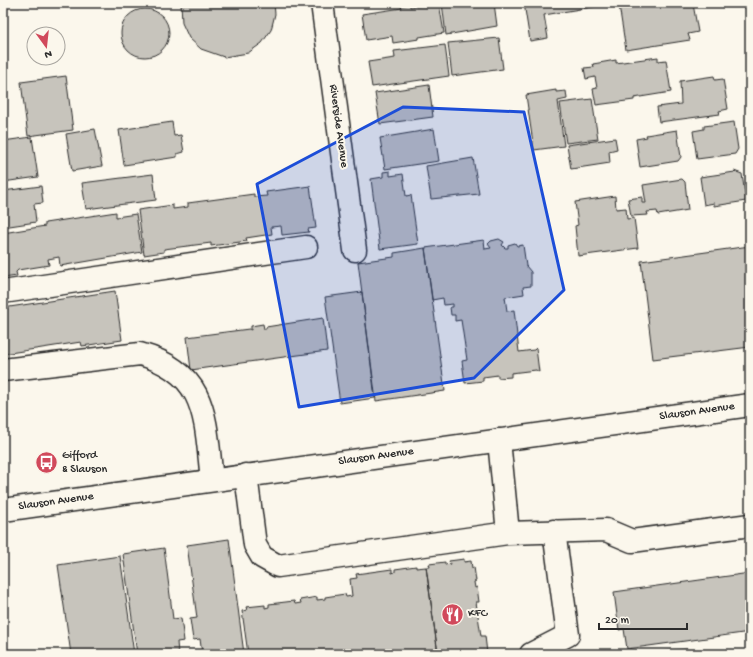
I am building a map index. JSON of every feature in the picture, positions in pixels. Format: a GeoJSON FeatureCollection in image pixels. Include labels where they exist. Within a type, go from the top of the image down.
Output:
{"type":"FeatureCollection","features":[{"type":"Feature","properties":{"kind":"main road","name":"Riverside Avenue"},"geometry":{"type":"LineString","coordinates":[[322,3],[355,250]]}},
{"type":"Feature","properties":{"kind":"main road"},"geometry":{"type":"LineString","coordinates":[[3,292],[306,247]]}},
{"type":"Feature","properties":{"kind":"main road"},"geometry":{"type":"LineString","coordinates":[[3,370],[140,354],[160,359],[173,368],[190,385],[198,396],[204,414],[212,480]]}},
{"type":"Feature","properties":{"kind":"main road","name":"Slauson Avenue"},"geometry":{"type":"LineString","coordinates":[[3,510],[750,405]]}},
{"type":"Feature","properties":{"kind":"main road"},"geometry":{"type":"LineString","coordinates":[[499,440],[508,533]]}},
{"type":"Feature","properties":{"kind":"main road"},"geometry":{"type":"LineString","coordinates":[[246,475],[255,545],[262,557],[278,566],[508,533],[606,530],[632,541],[750,525]]}},
{"type":"Feature","properties":{"kind":"main road"},"geometry":{"type":"LineString","coordinates":[[531,654],[568,635],[554,531]]}},
{"type":"Feature","properties":{"kind":"highlighted area"},"geometry":{"type":"Polygon","coordinates":[[[403,107],[524,112],[564,290],[474,378],[299,407],[257,184],[403,107]]]}},
{"type":"Feature","properties":{"kind":"building"},"geometry":{"type":"Polygon","coordinates":[[[181,3],[274,3],[275,14],[271,30],[262,43],[248,53],[224,57],[201,49],[189,38],[182,23],[181,3]]]}},
{"type":"Feature","properties":{"kind":"building"},"geometry":{"type":"Polygon","coordinates":[[[364,3],[390,3],[365,6],[364,3]]]}},
{"type":"Feature","properties":{"kind":"building"},"geometry":{"type":"Polygon","coordinates":[[[439,3],[444,33],[393,43],[392,36],[366,40],[362,14],[402,8],[401,6],[410,4],[410,7],[439,3]]]}},
{"type":"Feature","properties":{"kind":"building"},"geometry":{"type":"Polygon","coordinates":[[[442,3],[494,3],[497,26],[446,35],[442,3]]]}},
{"type":"Feature","properties":{"kind":"building"},"geometry":{"type":"Polygon","coordinates":[[[524,3],[598,3],[598,6],[544,15],[548,38],[530,41],[524,3]]]}},
{"type":"Feature","properties":{"kind":"building"},"geometry":{"type":"Polygon","coordinates":[[[614,3],[676,3],[677,7],[693,4],[698,32],[688,34],[690,40],[626,50],[619,5],[615,5],[614,3]]]}},
{"type":"Feature","properties":{"kind":"building"},"geometry":{"type":"Polygon","coordinates":[[[145,9],[154,11],[162,16],[167,24],[169,33],[167,42],[162,50],[154,55],[145,57],[136,55],[128,50],[123,42],[121,33],[123,24],[128,16],[136,11],[145,9]]]}},
{"type":"Feature","properties":{"kind":"building"},"geometry":{"type":"Polygon","coordinates":[[[499,38],[503,69],[452,76],[448,43],[499,38]]]}},
{"type":"Feature","properties":{"kind":"building"},"geometry":{"type":"Polygon","coordinates":[[[445,45],[449,76],[372,87],[368,62],[395,58],[394,51],[445,45]]]}},
{"type":"Feature","properties":{"kind":"building"},"geometry":{"type":"Polygon","coordinates":[[[658,57],[658,61],[666,60],[671,92],[634,98],[634,100],[596,105],[593,89],[597,88],[595,77],[586,79],[584,68],[594,67],[593,64],[616,60],[616,63],[658,57]]]}},
{"type":"Feature","properties":{"kind":"building"},"geometry":{"type":"Polygon","coordinates":[[[66,76],[73,130],[28,136],[21,82],[66,76]]]}},
{"type":"Feature","properties":{"kind":"building"},"geometry":{"type":"Polygon","coordinates":[[[714,76],[715,80],[723,79],[728,109],[719,111],[720,114],[659,122],[657,107],[681,104],[680,81],[714,76]]]}},
{"type":"Feature","properties":{"kind":"building"},"geometry":{"type":"Polygon","coordinates":[[[429,85],[433,117],[380,124],[375,93],[429,85]]]}},
{"type":"Feature","properties":{"kind":"building"},"geometry":{"type":"Polygon","coordinates":[[[556,90],[556,92],[566,91],[567,99],[558,101],[564,146],[534,150],[526,95],[556,90]]]}},
{"type":"Feature","properties":{"kind":"building"},"geometry":{"type":"Polygon","coordinates":[[[592,99],[598,139],[566,143],[560,103],[592,99]]]}},
{"type":"Feature","properties":{"kind":"building"},"geometry":{"type":"Polygon","coordinates":[[[172,122],[174,136],[181,135],[184,152],[177,154],[177,157],[124,165],[119,130],[172,122]]]}},
{"type":"Feature","properties":{"kind":"building"},"geometry":{"type":"Polygon","coordinates":[[[734,122],[738,149],[735,154],[697,159],[693,131],[704,129],[704,126],[734,122]]]}},
{"type":"Feature","properties":{"kind":"building"},"geometry":{"type":"Polygon","coordinates":[[[95,129],[102,166],[72,171],[66,134],[95,129]]]}},
{"type":"Feature","properties":{"kind":"building"},"geometry":{"type":"Polygon","coordinates":[[[434,129],[439,161],[385,169],[380,138],[434,129]]]}},
{"type":"Feature","properties":{"kind":"building"},"geometry":{"type":"Polygon","coordinates":[[[677,130],[681,157],[678,161],[640,167],[636,139],[647,137],[646,135],[677,130]]]}},
{"type":"Feature","properties":{"kind":"building"},"geometry":{"type":"Polygon","coordinates":[[[32,137],[38,177],[3,182],[3,141],[32,137]]]}},
{"type":"Feature","properties":{"kind":"building"},"geometry":{"type":"Polygon","coordinates":[[[615,138],[617,149],[609,151],[610,163],[571,169],[567,145],[615,138]]]}},
{"type":"Feature","properties":{"kind":"building"},"geometry":{"type":"Polygon","coordinates":[[[473,158],[479,194],[431,199],[426,166],[473,158]]]}},
{"type":"Feature","properties":{"kind":"building"},"geometry":{"type":"Polygon","coordinates":[[[390,171],[390,176],[403,174],[406,196],[411,195],[418,244],[380,249],[371,179],[383,177],[383,172],[390,171]]]}},
{"type":"Feature","properties":{"kind":"building"},"geometry":{"type":"Polygon","coordinates":[[[734,171],[742,174],[746,201],[714,206],[714,203],[704,205],[700,177],[735,172],[734,171]]]}},
{"type":"Feature","properties":{"kind":"building"},"geometry":{"type":"Polygon","coordinates":[[[153,174],[156,200],[86,209],[82,183],[153,174]]]}},
{"type":"Feature","properties":{"kind":"building"},"geometry":{"type":"Polygon","coordinates":[[[682,179],[685,182],[688,210],[658,215],[657,211],[647,212],[648,215],[631,216],[628,199],[642,197],[642,203],[646,203],[643,185],[682,179]]]}},
{"type":"Feature","properties":{"kind":"building"},"geometry":{"type":"Polygon","coordinates":[[[41,186],[43,203],[34,204],[36,222],[3,227],[3,191],[41,186]]]}},
{"type":"Feature","properties":{"kind":"building"},"geometry":{"type":"Polygon","coordinates":[[[310,186],[316,228],[308,229],[309,232],[282,235],[281,226],[271,227],[272,234],[246,238],[247,241],[211,246],[211,243],[164,249],[164,252],[144,255],[138,210],[173,205],[173,209],[188,207],[188,203],[254,194],[254,197],[267,196],[266,192],[310,186]]]}},
{"type":"Feature","properties":{"kind":"building"},"geometry":{"type":"Polygon","coordinates":[[[615,196],[616,209],[626,208],[627,219],[634,218],[638,248],[578,256],[575,226],[578,225],[575,202],[615,196]]]}},
{"type":"Feature","properties":{"kind":"building"},"geometry":{"type":"Polygon","coordinates":[[[116,212],[116,217],[136,214],[142,252],[60,266],[59,257],[48,259],[49,265],[18,270],[16,272],[17,276],[3,278],[3,233],[45,226],[45,223],[116,212]]]}},
{"type":"Feature","properties":{"kind":"building"},"geometry":{"type":"Polygon","coordinates":[[[499,239],[504,242],[502,245],[505,248],[508,248],[508,245],[515,243],[517,246],[523,245],[526,266],[531,272],[531,286],[523,287],[524,294],[505,297],[507,311],[514,310],[519,352],[534,350],[536,348],[539,372],[536,370],[511,373],[511,377],[498,378],[498,375],[483,377],[483,381],[465,383],[462,361],[467,360],[461,320],[455,321],[455,315],[451,315],[450,307],[453,307],[453,304],[444,305],[443,298],[432,300],[425,248],[484,240],[485,249],[491,248],[488,244],[491,241],[499,239]]]}},
{"type":"Feature","properties":{"kind":"building"},"geometry":{"type":"Polygon","coordinates":[[[750,246],[750,347],[653,359],[641,261],[750,246]]]}},
{"type":"Feature","properties":{"kind":"building"},"geometry":{"type":"Polygon","coordinates":[[[425,248],[445,391],[376,401],[358,262],[394,257],[394,253],[425,248]]]}},
{"type":"Feature","properties":{"kind":"building"},"geometry":{"type":"Polygon","coordinates":[[[115,291],[122,340],[82,346],[81,342],[3,354],[3,308],[115,291]]]}},
{"type":"Feature","properties":{"kind":"building"},"geometry":{"type":"Polygon","coordinates":[[[362,292],[375,398],[340,403],[325,297],[362,292]]]}},
{"type":"Feature","properties":{"kind":"building"},"geometry":{"type":"Polygon","coordinates":[[[323,318],[327,351],[191,370],[187,337],[249,329],[251,330],[251,326],[263,324],[264,329],[266,329],[266,327],[323,318]]]}},
{"type":"Feature","properties":{"kind":"building"},"geometry":{"type":"Polygon","coordinates":[[[229,539],[244,654],[202,654],[200,639],[193,640],[190,619],[197,618],[187,545],[229,539]]]}},
{"type":"Feature","properties":{"kind":"building"},"geometry":{"type":"Polygon","coordinates":[[[164,548],[173,619],[181,618],[184,641],[177,642],[178,654],[137,654],[123,554],[164,548]]]}},
{"type":"Feature","properties":{"kind":"building"},"geometry":{"type":"Polygon","coordinates":[[[120,556],[134,654],[71,654],[58,565],[120,556]]]}},
{"type":"Feature","properties":{"kind":"building"},"geometry":{"type":"Polygon","coordinates":[[[464,559],[464,562],[471,561],[472,568],[474,567],[476,581],[474,582],[475,588],[477,587],[479,602],[476,602],[481,636],[485,636],[487,653],[438,654],[426,567],[430,567],[429,564],[445,562],[445,565],[450,564],[449,561],[464,559]]]}},
{"type":"Feature","properties":{"kind":"building"},"geometry":{"type":"Polygon","coordinates":[[[416,566],[416,568],[426,567],[438,654],[248,654],[242,611],[247,610],[246,607],[265,605],[265,608],[269,607],[269,604],[294,601],[295,604],[301,603],[300,600],[317,597],[317,600],[325,599],[325,597],[345,594],[346,597],[352,596],[350,579],[357,578],[356,574],[392,569],[392,573],[395,572],[395,569],[416,566]]]}},
{"type":"Feature","properties":{"kind":"building"},"geometry":{"type":"Polygon","coordinates":[[[750,573],[750,632],[627,649],[624,629],[619,630],[614,592],[750,573]]]}},
{"type":"Feature","properties":{"kind":"building"},"geometry":{"type":"Polygon","coordinates":[[[688,649],[688,654],[658,654],[658,652],[688,649]]]}},
{"type":"Feature","properties":{"kind":"place","name":"Gifford & Slauson"},"geometry":{"type":"Point","coordinates":[46,463]}},
{"type":"Feature","properties":{"kind":"place","name":"KFC"},"geometry":{"type":"Point","coordinates":[453,614]}}]}
